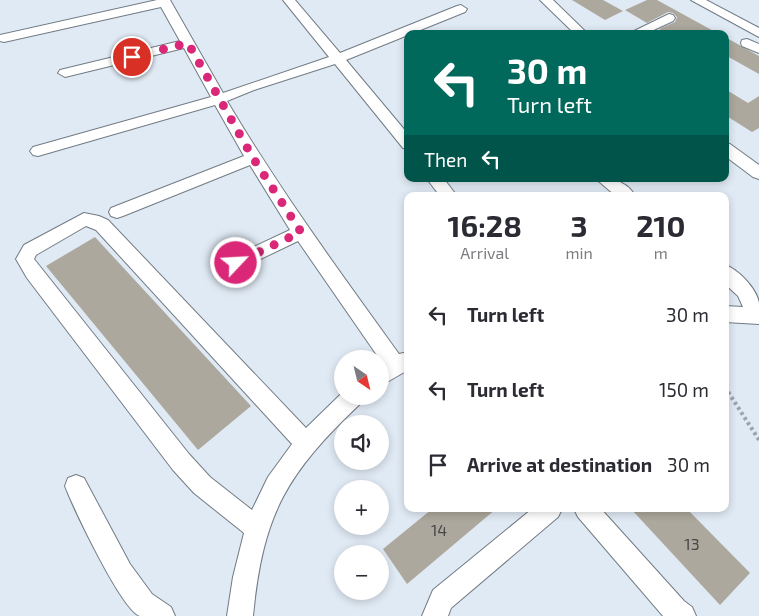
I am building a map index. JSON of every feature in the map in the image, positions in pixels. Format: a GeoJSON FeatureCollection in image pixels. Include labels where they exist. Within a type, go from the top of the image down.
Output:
{"type":"FeatureCollection","features":[{"type":"Feature","properties":{"kind":"street"},"geometry":{"type":"LineString","coordinates":[[289,0],[337,58],[403,130]]}},
{"type":"Feature","properties":{"kind":"street"},"geometry":{"type":"LineString","coordinates":[[546,0],[578,30]]}},
{"type":"Feature","properties":{"kind":"street"},"geometry":{"type":"LineString","coordinates":[[697,0],[759,33]]}},
{"type":"Feature","properties":{"kind":"street"},"geometry":{"type":"LineString","coordinates":[[4,38],[164,1],[253,158],[301,232],[395,368]]}},
{"type":"Feature","properties":{"kind":"street"},"geometry":{"type":"LineString","coordinates":[[408,30],[461,9]]}},
{"type":"Feature","properties":{"kind":"street"},"geometry":{"type":"LineString","coordinates":[[643,30],[669,18]]}},
{"type":"Feature","properties":{"kind":"street"},"geometry":{"type":"LineString","coordinates":[[38,151],[219,99],[337,58],[404,32]]}},
{"type":"Feature","properties":{"kind":"street"},"geometry":{"type":"LineString","coordinates":[[65,73],[188,43]]}},
{"type":"Feature","properties":{"kind":"street"},"geometry":{"type":"LineString","coordinates":[[729,151],[759,173]]}},
{"type":"Feature","properties":{"kind":"street"},"geometry":{"type":"LineString","coordinates":[[117,212],[253,158]]}},
{"type":"Feature","properties":{"kind":"street"},"geometry":{"type":"LineString","coordinates":[[437,182],[446,192]]}},
{"type":"Feature","properties":{"kind":"street"},"geometry":{"type":"LineString","coordinates":[[608,182],[622,192]]}},
{"type":"Feature","properties":{"kind":"street"},"geometry":{"type":"LineString","coordinates":[[256,528],[202,485],[181,462],[33,273],[25,259],[30,250],[84,219],[93,220],[102,225],[307,444]]}},
{"type":"Feature","properties":{"kind":"street"},"geometry":{"type":"LineString","coordinates":[[236,263],[301,232]]}},
{"type":"Feature","properties":{"kind":"street"},"geometry":{"type":"LineString","coordinates":[[729,276],[744,291],[758,316]]}},
{"type":"Feature","properties":{"kind":"street"},"geometry":{"type":"LineString","coordinates":[[729,314],[758,316]]}},
{"type":"Feature","properties":{"kind":"street"},"geometry":{"type":"LineString","coordinates":[[240,616],[247,561],[256,528],[286,469],[324,424],[344,405]]}},
{"type":"Feature","properties":{"kind":"street"},"geometry":{"type":"LineString","coordinates":[[435,616],[442,599],[546,512]]}},
{"type":"Feature","properties":{"kind":"street"},"geometry":{"type":"LineString","coordinates":[[589,512],[675,610],[683,616]]}},
{"type":"Feature","properties":{"kind":"lane"},"geometry":{"type":"LineString","coordinates":[[76,486],[121,573],[143,603],[162,616]]}},
{"type":"Feature","properties":{"kind":"path"},"geometry":{"type":"LineString","coordinates":[[729,394],[759,440]]}},
{"type":"Feature","properties":{"kind":"building"},"geometry":{"type":"Polygon","coordinates":[[[572,0],[603,0],[623,11],[605,20],[572,0]]]}},
{"type":"Feature","properties":{"kind":"building"},"geometry":{"type":"Polygon","coordinates":[[[647,0],[657,0],[712,30],[661,30],[659,29],[675,22],[677,17],[673,13],[668,12],[647,23],[625,10],[647,0]]]}},
{"type":"Feature","properties":{"kind":"building"},"geometry":{"type":"Polygon","coordinates":[[[729,39],[759,56],[759,74],[729,57],[729,39]]]}},
{"type":"Feature","properties":{"kind":"building"},"geometry":{"type":"Polygon","coordinates":[[[729,91],[748,103],[759,96],[759,128],[752,132],[729,118],[729,91]]]}},
{"type":"Feature","properties":{"kind":"building"},"geometry":{"type":"Polygon","coordinates":[[[95,237],[251,406],[198,450],[46,266],[95,237]]]}},
{"type":"Feature","properties":{"kind":"building"},"geometry":{"type":"Polygon","coordinates":[[[428,512],[492,512],[407,584],[389,558],[388,545],[428,512]]]}},
{"type":"Feature","properties":{"kind":"building"},"geometry":{"type":"Polygon","coordinates":[[[634,512],[690,512],[750,573],[720,605],[634,512]]]}},
{"type":"Feature","properties":{"kind":"route"},"geometry":{"type":"LineString","coordinates":[[132,57],[188,43],[253,158],[301,232],[236,263]]}}]}
